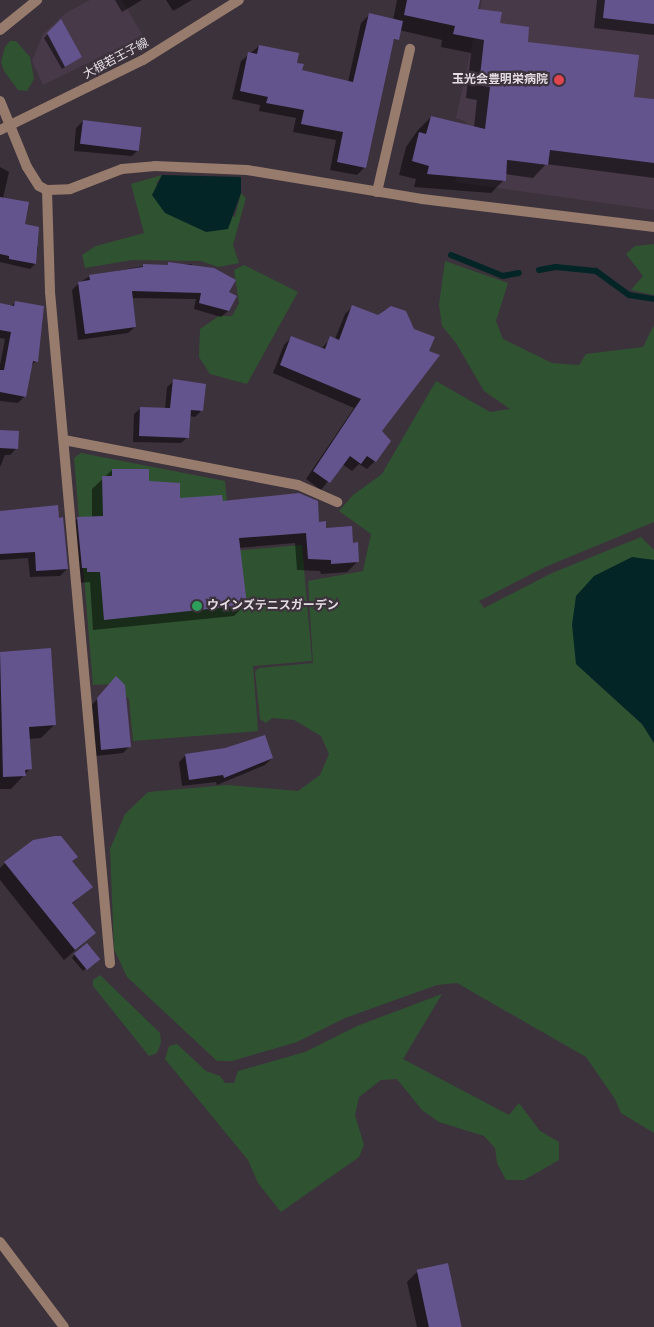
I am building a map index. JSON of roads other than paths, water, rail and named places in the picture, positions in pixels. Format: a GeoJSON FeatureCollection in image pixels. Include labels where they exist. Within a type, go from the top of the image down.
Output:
{"type":"FeatureCollection","features":[{"type":"Feature","properties":{"kind":"street"},"geometry":{"type":"LineString","coordinates":[[0,30],[37,0]]}},
{"type":"Feature","properties":{"kind":"street","name":"大根若王子線"},"geometry":{"type":"LineString","coordinates":[[0,130],[143,60],[239,0]]}},
{"type":"Feature","properties":{"kind":"street"},"geometry":{"type":"LineString","coordinates":[[377,192],[410,49]]}},
{"type":"Feature","properties":{"kind":"street"},"geometry":{"type":"LineString","coordinates":[[0,101],[13,125],[27,167],[39,186],[47,190],[70,189],[122,169],[155,166],[247,170],[377,192],[654,227]]}},
{"type":"Feature","properties":{"kind":"street"},"geometry":{"type":"LineString","coordinates":[[47,190],[50,292],[110,963]]}},
{"type":"Feature","properties":{"kind":"street"},"geometry":{"type":"LineString","coordinates":[[64,440],[298,485],[337,502]]}},
{"type":"Feature","properties":{"kind":"street"},"geometry":{"type":"LineString","coordinates":[[0,1242],[64,1327]]}},
{"type":"Feature","properties":{"kind":"waterway"},"geometry":{"type":"LineString","coordinates":[[451,255],[503,276],[519,273]]}},
{"type":"Feature","properties":{"kind":"waterway"},"geometry":{"type":"LineString","coordinates":[[539,270],[556,267],[596,271],[629,295],[654,299]]}},
{"type":"Feature","properties":{"kind":"place","name":"玉光会豊明栄病院"},"geometry":{"type":"Point","coordinates":[559,80]}},
{"type":"Feature","properties":{"kind":"place","name":"ウインズテニスガーデン"},"geometry":{"type":"Point","coordinates":[197,606]}}]}
